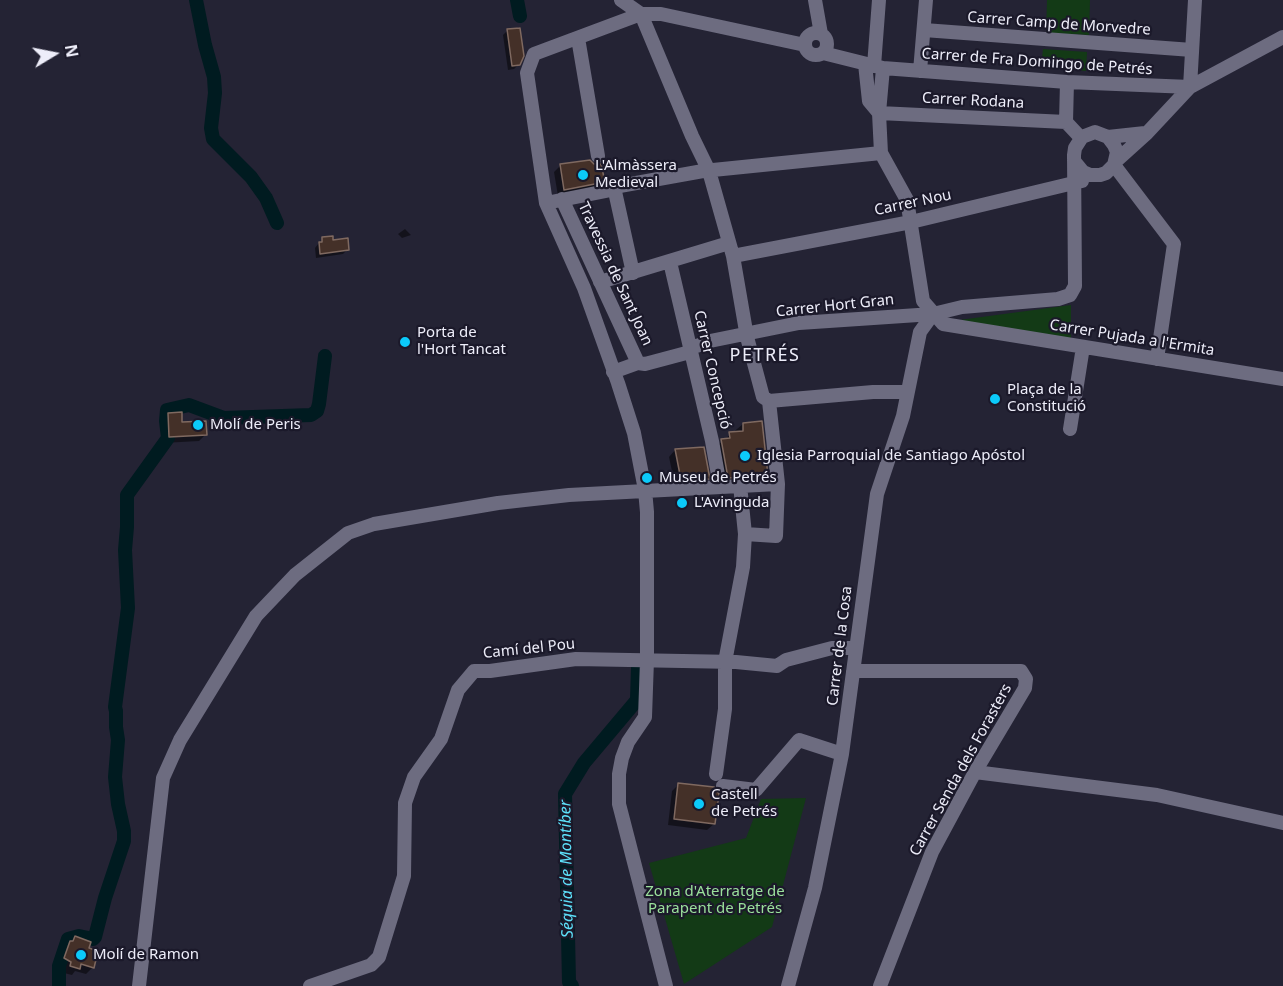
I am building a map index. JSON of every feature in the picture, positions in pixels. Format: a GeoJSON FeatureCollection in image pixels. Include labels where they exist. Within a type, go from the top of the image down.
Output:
{"type":"FeatureCollection","features":[{"type":"Feature","properties":{"kind":"street"},"geometry":{"type":"LineString","coordinates":[[621,0],[641,14],[709,171],[731,249],[746,333],[763,397],[769,401],[873,392],[907,392]]}},
{"type":"Feature","properties":{"kind":"street"},"geometry":{"type":"LineString","coordinates":[[666,986],[619,804],[619,774],[622,758],[628,742],[645,717],[647,512],[645,490],[634,433],[613,372],[584,288],[546,203],[527,73],[534,54],[641,14],[662,14],[805,45],[811,54],[817,55],[823,53],[827,48],[827,41],[821,34],[815,0]]}},
{"type":"Feature","properties":{"kind":"street"},"geometry":{"type":"LineString","coordinates":[[879,0],[874,66],[881,153],[907,200],[923,301],[933,314]]}},
{"type":"Feature","properties":{"kind":"street"},"geometry":{"type":"LineString","coordinates":[[920,71],[926,0]]}},
{"type":"Feature","properties":{"kind":"street"},"geometry":{"type":"LineString","coordinates":[[1190,87],[1196,0]]}},
{"type":"Feature","properties":{"kind":"street","name":"Carrer Camp de Morvedre"},"geometry":{"type":"LineString","coordinates":[[924,30],[1192,50]]}},
{"type":"Feature","properties":{"kind":"street"},"geometry":{"type":"LineString","coordinates":[[805,45],[809,35],[821,34]]}},
{"type":"Feature","properties":{"kind":"street"},"geometry":{"type":"LineString","coordinates":[[1074,161],[1083,172],[1090,175],[1107,172],[1190,87],[1283,37]]}},
{"type":"Feature","properties":{"kind":"street"},"geometry":{"type":"LineString","coordinates":[[578,38],[598,156]]}},
{"type":"Feature","properties":{"kind":"street","name":"Carrer de Fra Domingo de Petrés"},"geometry":{"type":"LineString","coordinates":[[823,53],[874,66],[920,71],[1067,82],[1190,87]]}},
{"type":"Feature","properties":{"kind":"street"},"geometry":{"type":"LineString","coordinates":[[1067,82],[1066,122],[1081,138]]}},
{"type":"Feature","properties":{"kind":"street","name":"Carrer Rodana"},"geometry":{"type":"LineString","coordinates":[[879,113],[1066,122]]}},
{"type":"Feature","properties":{"kind":"street"},"geometry":{"type":"LineString","coordinates":[[1074,183],[1074,148],[1081,138],[1095,132],[1108,137],[1147,133]]}},
{"type":"Feature","properties":{"kind":"street"},"geometry":{"type":"LineString","coordinates":[[1108,137],[1117,152],[1115,163],[1174,244],[1157,359]]}},
{"type":"Feature","properties":{"kind":"street"},"geometry":{"type":"LineString","coordinates":[[546,203],[606,191],[614,187],[709,171],[881,153]]}},
{"type":"Feature","properties":{"kind":"street","name":"Carrer Nou"},"geometry":{"type":"LineString","coordinates":[[600,282],[670,262],[731,249],[911,222],[1100,175]]}},
{"type":"Feature","properties":{"kind":"street","name":"Carrer Hort Gran"},"geometry":{"type":"LineString","coordinates":[[613,372],[638,363],[645,364],[690,352],[694,347],[710,341],[799,323],[933,314],[947,309],[1070,295],[1075,286],[1074,183]]}},
{"type":"Feature","properties":{"kind":"street"},"geometry":{"type":"LineString","coordinates":[[614,187],[633,273]]}},
{"type":"Feature","properties":{"kind":"street","name":"Travessia de Sant Joan"},"geometry":{"type":"LineString","coordinates":[[562,199],[638,363]]}},
{"type":"Feature","properties":{"kind":"street","name":"Carrer Concepció"},"geometry":{"type":"LineString","coordinates":[[670,262],[712,441],[720,486]]}},
{"type":"Feature","properties":{"kind":"street"},"geometry":{"type":"LineString","coordinates":[[976,330],[973,323],[978,306]]}},
{"type":"Feature","properties":{"kind":"street","name":"Carrer Pujada a l'Ermita"},"geometry":{"type":"LineString","coordinates":[[933,314],[943,324],[1283,379]]}},
{"type":"Feature","properties":{"kind":"street","name":"Carrer de la Cosa"},"geometry":{"type":"LineString","coordinates":[[789,986],[815,888],[842,754],[877,494],[903,416],[920,332],[933,314]]}},
{"type":"Feature","properties":{"kind":"street"},"geometry":{"type":"LineString","coordinates":[[1070,429],[1083,347]]}},
{"type":"Feature","properties":{"kind":"street"},"geometry":{"type":"LineString","coordinates":[[745,534],[776,536],[778,484],[769,401]]}},
{"type":"Feature","properties":{"kind":"street"},"geometry":{"type":"LineString","coordinates":[[139,986],[163,778],[180,740],[256,616],[295,575],[348,534],[374,524],[498,503],[569,495],[778,484]]}},
{"type":"Feature","properties":{"kind":"street"},"geometry":{"type":"LineString","coordinates":[[740,485],[745,534],[743,567],[725,662],[725,709],[719,780],[756,790],[799,740],[842,754]]}},
{"type":"Feature","properties":{"kind":"street"},"geometry":{"type":"LineString","coordinates":[[647,660],[777,666],[786,660],[832,648],[855,648]]}},
{"type":"Feature","properties":{"kind":"street","name":"Camí del Pou"},"geometry":{"type":"LineString","coordinates":[[310,986],[371,965],[380,957],[404,876],[405,803],[414,777],[441,739],[458,690],[474,671],[490,671],[576,659],[647,660]]}},
{"type":"Feature","properties":{"kind":"street","name":"Carrer Senda dels Forasters"},"geometry":{"type":"LineString","coordinates":[[853,672],[1021,671],[1026,679],[1025,688],[975,772],[932,852],[880,986]]}},
{"type":"Feature","properties":{"kind":"street"},"geometry":{"type":"LineString","coordinates":[[975,772],[1157,795],[1283,823]]}},
{"type":"Feature","properties":{"kind":"green space"},"geometry":{"type":"Polygon","coordinates":[[[1047,0],[1090,0],[1089,35],[1046,33],[1047,0]]]}},
{"type":"Feature","properties":{"kind":"green space"},"geometry":{"type":"Polygon","coordinates":[[[1043,49],[1087,52],[1086,71],[1041,67],[1043,49]]]}},
{"type":"Feature","properties":{"kind":"green space"},"geometry":{"type":"Polygon","coordinates":[[[1071,305],[1071,339],[952,321],[1071,305]]]}},
{"type":"Feature","properties":{"kind":"green space","name":"Zona d'Aterratge de Parapent de Petrés"},"geometry":{"type":"Polygon","coordinates":[[[806,798],[772,927],[684,984],[649,863],[746,838],[761,799],[806,798]]]}},
{"type":"Feature","properties":{"kind":"building"},"geometry":{"type":"Polygon","coordinates":[[[520,28],[524,56],[520,65],[512,66],[507,29],[520,28]]]}},
{"type":"Feature","properties":{"kind":"building","name":"L'Almàssera Medieval"},"geometry":{"type":"Polygon","coordinates":[[[590,160],[594,164],[601,164],[605,182],[564,190],[560,164],[590,160]]]}},
{"type":"Feature","properties":{"kind":"building"},"geometry":{"type":"Polygon","coordinates":[[[333,236],[333,240],[348,238],[349,250],[320,254],[319,242],[322,242],[322,237],[333,236]]]}},
{"type":"Feature","properties":{"kind":"building","name":"Molí de Peris"},"geometry":{"type":"Polygon","coordinates":[[[182,412],[182,422],[206,421],[207,435],[169,437],[168,413],[182,412]]]}},
{"type":"Feature","properties":{"kind":"building","name":"Iglesia Parroquial de Santiago Apóstol"},"geometry":{"type":"Polygon","coordinates":[[[762,421],[768,476],[728,478],[721,439],[730,438],[729,432],[743,431],[743,423],[762,421]]]}},
{"type":"Feature","properties":{"kind":"building"},"geometry":{"type":"Polygon","coordinates":[[[704,447],[710,479],[681,480],[675,449],[704,447]]]}},
{"type":"Feature","properties":{"kind":"building","name":"Castell de Petrés"},"geometry":{"type":"Polygon","coordinates":[[[678,783],[714,787],[719,794],[715,824],[674,819],[678,783]]]}},
{"type":"Feature","properties":{"kind":"building","name":"Molí de Ramon"},"geometry":{"type":"Polygon","coordinates":[[[75,936],[91,942],[89,948],[98,951],[94,968],[81,964],[80,969],[70,966],[71,962],[64,958],[70,941],[73,941],[75,936]]]}},
{"type":"Feature","properties":{"kind":"waterway"},"geometry":{"type":"LineString","coordinates":[[196,0],[214,77],[215,93],[211,128],[213,139],[251,177],[266,198],[277,223]]}},
{"type":"Feature","properties":{"kind":"waterway","name":"Séquia de Montíber"},"geometry":{"type":"LineString","coordinates":[[517,0],[520,16]]}},
{"type":"Feature","properties":{"kind":"waterway"},"geometry":{"type":"LineString","coordinates":[[59,986],[59,966],[68,939],[79,936],[93,939],[95,937],[124,841],[115,777],[118,740],[115,707],[128,608],[125,550],[127,495],[168,438],[167,410],[189,405],[224,418],[311,415],[317,411],[319,404],[325,356]]}},
{"type":"Feature","properties":{"kind":"waterway","name":"Séquia de Montíber"},"geometry":{"type":"LineString","coordinates":[[572,986],[569,982],[565,794],[584,763],[637,700],[638,668]]}},
{"type":"Feature","properties":{"kind":"place","name":"L'Almàssera Medieval"},"geometry":{"type":"Point","coordinates":[583,175]}},
{"type":"Feature","properties":{"kind":"place","name":"Porta de l'Hort Tancat"},"geometry":{"type":"Point","coordinates":[405,342]}},
{"type":"Feature","properties":{"kind":"place","name":"Plaça de la Constitució"},"geometry":{"type":"Point","coordinates":[995,399]}},
{"type":"Feature","properties":{"kind":"place","name":"Molí de Peris"},"geometry":{"type":"Point","coordinates":[198,425]}},
{"type":"Feature","properties":{"kind":"place","name":"Iglesia Parroquial de Santiago Apóstol"},"geometry":{"type":"Point","coordinates":[745,456]}},
{"type":"Feature","properties":{"kind":"place","name":"Museu de Petrés"},"geometry":{"type":"Point","coordinates":[647,478]}},
{"type":"Feature","properties":{"kind":"place","name":"L'Avinguda"},"geometry":{"type":"Point","coordinates":[682,503]}},
{"type":"Feature","properties":{"kind":"place","name":"Castell de Petrés"},"geometry":{"type":"Point","coordinates":[699,804]}},
{"type":"Feature","properties":{"kind":"place","name":"Molí de Ramon"},"geometry":{"type":"Point","coordinates":[81,955]}},
{"type":"Feature","properties":{"kind":"district","name":"PETRÉS"},"geometry":{"type":"Point","coordinates":[765,356]}}]}
